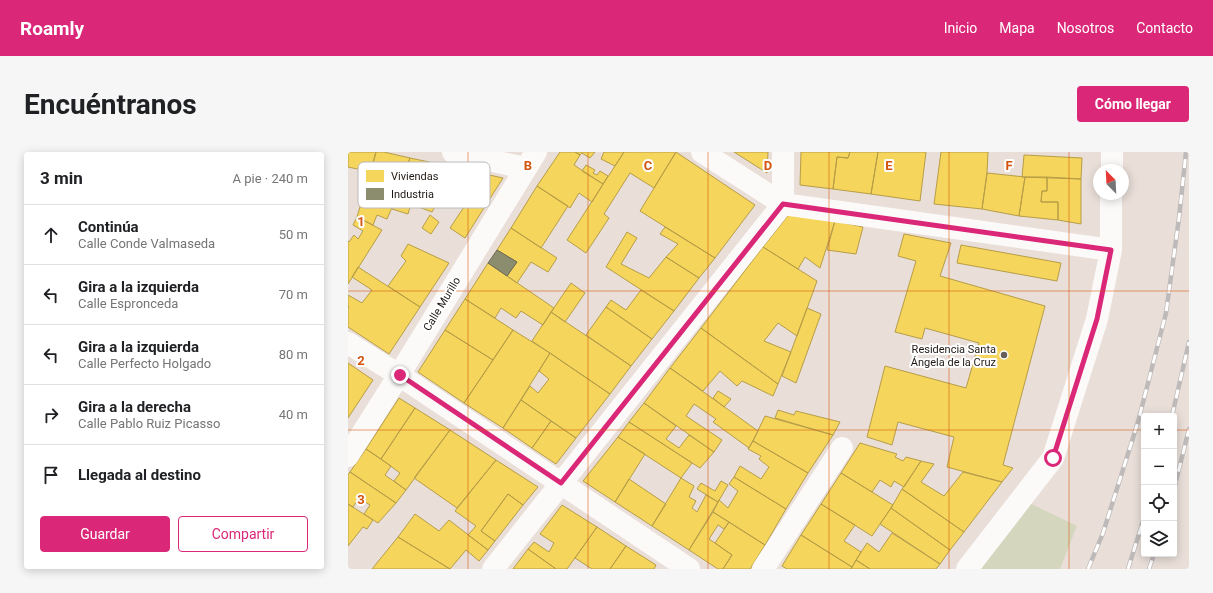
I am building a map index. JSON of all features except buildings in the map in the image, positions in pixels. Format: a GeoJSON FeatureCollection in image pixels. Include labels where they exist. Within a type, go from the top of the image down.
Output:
{"type":"FeatureCollection","features":[{"type":"Feature","properties":{"kind":"street"},"geometry":{"type":"LineString","coordinates":[[454,152],[531,160]]}},
{"type":"Feature","properties":{"kind":"street"},"geometry":{"type":"LineString","coordinates":[[702,152],[783,204],[1111,250]]}},
{"type":"Feature","properties":{"kind":"street"},"geometry":{"type":"LineString","coordinates":[[493,569],[783,204],[783,152]]}},
{"type":"Feature","properties":{"kind":"street"},"geometry":{"type":"LineString","coordinates":[[1112,152],[1112,164]]}},
{"type":"Feature","properties":{"kind":"street","name":"Calle Murillo"},"geometry":{"type":"LineString","coordinates":[[348,456],[400,375],[531,160]]}},
{"type":"Feature","properties":{"kind":"street"},"geometry":{"type":"LineString","coordinates":[[967,569],[1053,458],[1097,319],[1111,250],[1111,200]]}},
{"type":"Feature","properties":{"kind":"street"},"geometry":{"type":"LineString","coordinates":[[348,343],[400,375],[689,569]]}},
{"type":"Feature","properties":{"kind":"street"},"geometry":{"type":"LineString","coordinates":[[763,569],[842,448]]}},
{"type":"Feature","properties":{"kind":"green space"},"geometry":{"type":"Polygon","coordinates":[[[1021,499],[1077,526],[1060,569],[967,569],[1021,499]]]}},
{"type":"Feature","properties":{"kind":"railway"},"geometry":{"type":"LineString","coordinates":[[1088,569],[1103,533],[1138,422],[1166,313],[1186,152]]}},
{"type":"Feature","properties":{"kind":"railway"},"geometry":{"type":"LineString","coordinates":[[1173,413],[1189,342]]}},
{"type":"Feature","properties":{"kind":"railway"},"geometry":{"type":"LineString","coordinates":[[1175,485],[1189,429]]}},
{"type":"Feature","properties":{"kind":"railway"},"geometry":{"type":"LineString","coordinates":[[1128,569],[1143,521]]}},
{"type":"Feature","properties":{"kind":"railway"},"geometry":{"type":"LineString","coordinates":[[1149,569],[1153,557]]}},
{"type":"Feature","properties":{"kind":"place","name":"Residencia Santa Ángela de la Cruz"},"geometry":{"type":"Point","coordinates":[1004,355]}},
{"type":"Feature","properties":{"kind":"route"},"geometry":{"type":"LineString","coordinates":[[400,375],[561,483],[783,204],[1111,250],[1097,319],[1053,458]]}}]}
